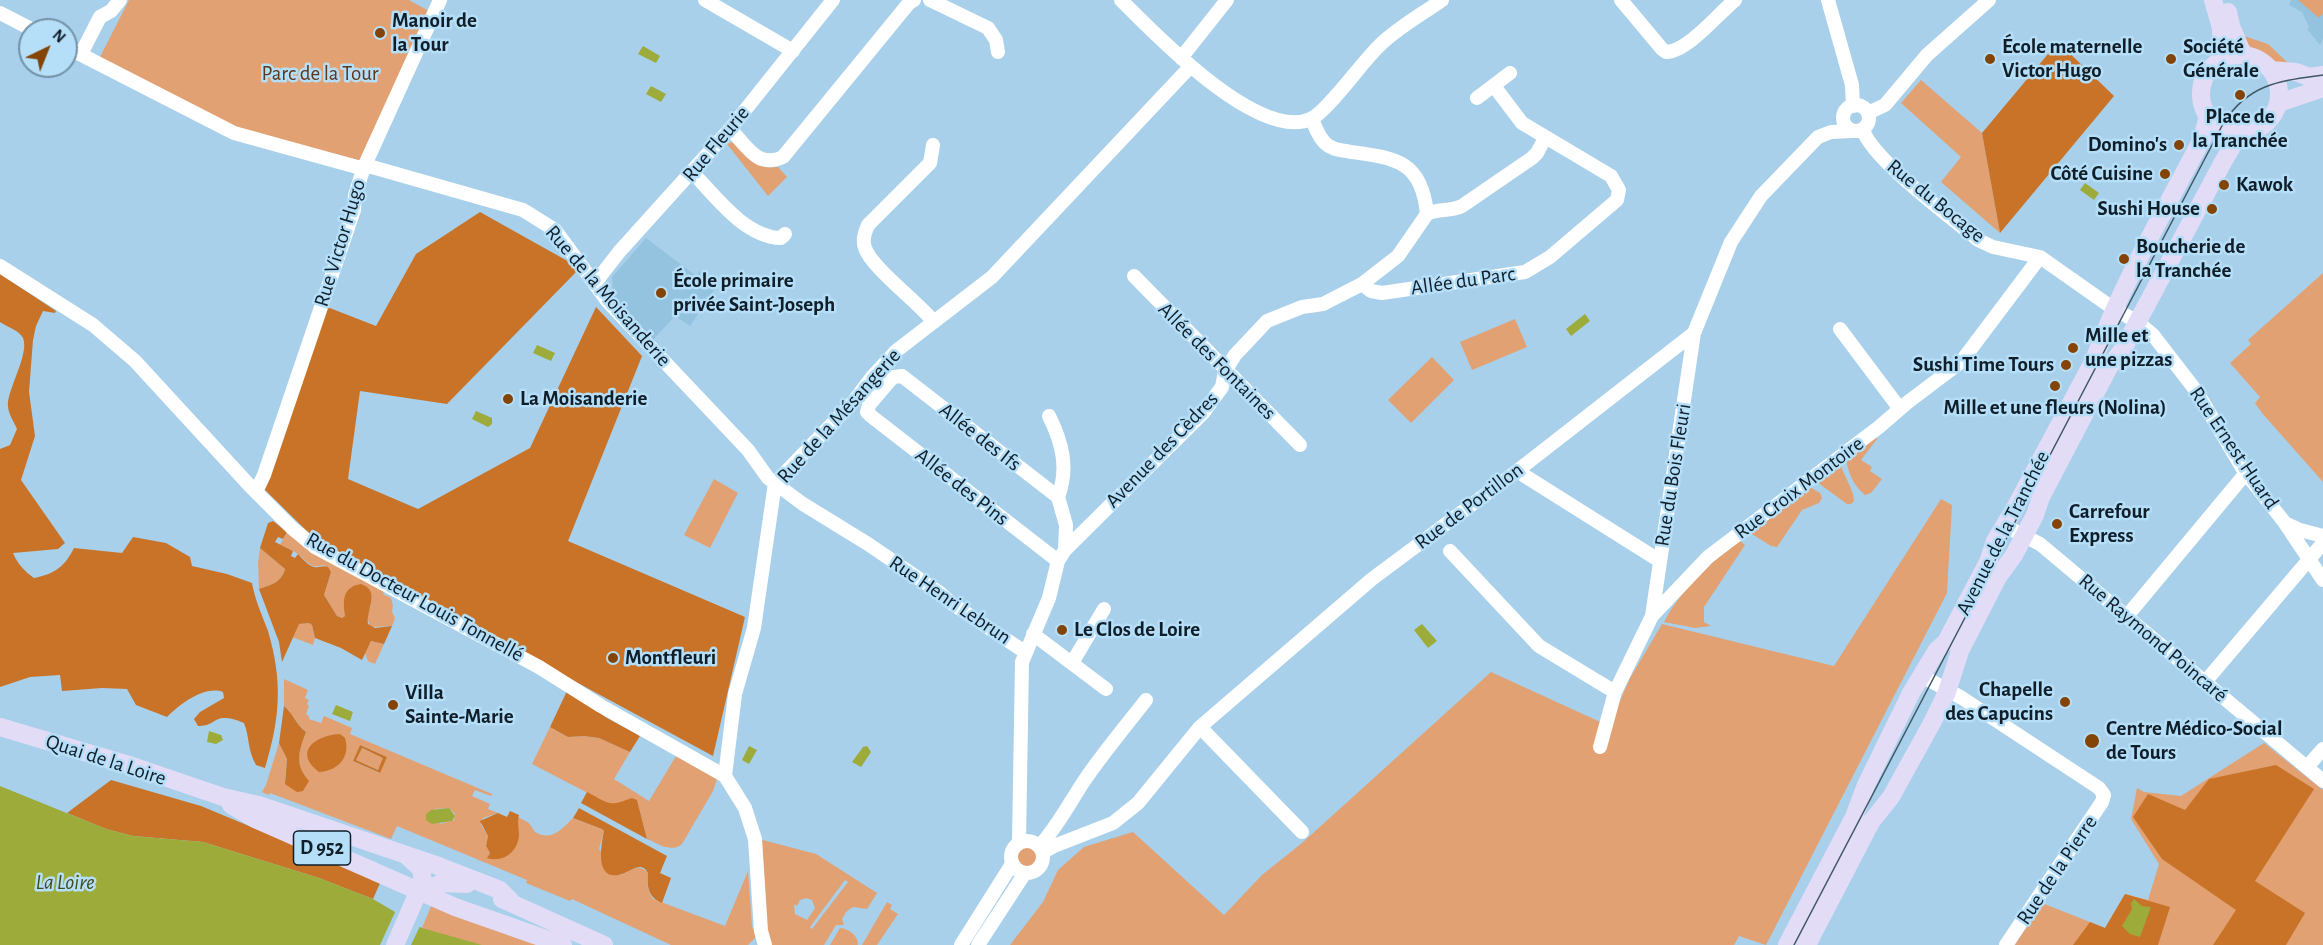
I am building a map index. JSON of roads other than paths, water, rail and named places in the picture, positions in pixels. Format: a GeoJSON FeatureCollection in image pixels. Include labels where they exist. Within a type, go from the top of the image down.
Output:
{"type":"FeatureCollection","features":[{"type":"Feature","properties":{"kind":"main road"},"geometry":{"type":"LineString","coordinates":[[2213,0],[2222,35],[2221,60]]}},
{"type":"Feature","properties":{"kind":"main road"},"geometry":{"type":"LineString","coordinates":[[2226,0],[2231,26],[2243,55]]}},
{"type":"Feature","properties":{"kind":"main road"},"geometry":{"type":"LineString","coordinates":[[2243,55],[2262,61],[2271,70],[2279,86],[2279,103],[2273,116],[2263,127],[2242,134],[2226,131],[2208,116],[2202,99],[2204,81],[2214,66],[2221,60],[2243,55]]}},
{"type":"Feature","properties":{"kind":"main road"},"geometry":{"type":"LineString","coordinates":[[2271,70],[2296,72],[2309,77],[2323,75]]}},
{"type":"Feature","properties":{"kind":"main road"},"geometry":{"type":"LineString","coordinates":[[2279,103],[2323,88]]}},
{"type":"Feature","properties":{"kind":"main road","name":"Avenue de la Tranchée"},"geometry":{"type":"LineString","coordinates":[[1788,945],[1854,817],[1872,773],[1911,693],[1937,650],[1946,642],[1988,562],[1995,541],[2094,360],[2124,287],[2202,139],[2208,116]]}},
{"type":"Feature","properties":{"kind":"main road","name":"Avenue de la Tranchée"},"geometry":{"type":"LineString","coordinates":[[1807,945],[1870,822],[1894,791],[1947,692],[1960,651],[1998,577],[2024,536],[2035,515],[2041,496],[2109,367],[2123,349],[2223,162],[2237,138],[2242,134]]}},
{"type":"Feature","properties":{"kind":"main road","name":"Quai de la Loire"},"geometry":{"type":"LineString","coordinates":[[0,727],[259,806],[422,882]]}},
{"type":"Feature","properties":{"kind":"main road","name":"Quai de la Loire"},"geometry":{"type":"LineString","coordinates":[[211,793],[255,819],[422,882]]}},
{"type":"Feature","properties":{"kind":"main road","name":"Quai de la Loire"},"geometry":{"type":"LineString","coordinates":[[422,882],[433,864],[500,890],[511,901]]}},
{"type":"Feature","properties":{"kind":"main road"},"geometry":{"type":"LineString","coordinates":[[395,945],[422,882],[446,876],[462,880],[497,897],[511,901],[604,945]]}},
{"type":"Feature","properties":{"kind":"main road"},"geometry":{"type":"LineString","coordinates":[[422,882],[563,945]]}},
{"type":"Feature","properties":{"kind":"street"},"geometry":{"type":"LineString","coordinates":[[81,54],[100,17],[111,11],[120,0]]}},
{"type":"Feature","properties":{"kind":"street","name":"Rue Victor Hugo"},"geometry":{"type":"LineString","coordinates":[[256,492],[264,475],[350,220],[364,167],[440,0]]}},
{"type":"Feature","properties":{"kind":"street"},"geometry":{"type":"LineString","coordinates":[[705,0],[793,51]]}},
{"type":"Feature","properties":{"kind":"street","name":"Rue Fleurie"},"geometry":{"type":"LineString","coordinates":[[595,283],[730,129],[833,0]]}},
{"type":"Feature","properties":{"kind":"street"},"geometry":{"type":"LineString","coordinates":[[730,129],[760,160],[774,162],[783,157],[909,3],[914,0]]}},
{"type":"Feature","properties":{"kind":"street"},"geometry":{"type":"LineString","coordinates":[[930,0],[988,28],[996,40],[998,52]]}},
{"type":"Feature","properties":{"kind":"street"},"geometry":{"type":"LineString","coordinates":[[1121,0],[1185,62],[1215,86],[1258,112],[1286,122],[1312,118],[1380,44],[1442,0]]}},
{"type":"Feature","properties":{"kind":"street","name":"Rue de la Mésangerie"},"geometry":{"type":"LineString","coordinates":[[725,776],[735,693],[754,628],[775,483],[854,401],[890,357],[992,277],[1185,62],[1227,0]]}},
{"type":"Feature","properties":{"kind":"street"},"geometry":{"type":"LineString","coordinates":[[1621,0],[1666,52],[1682,48],[1735,0]]}},
{"type":"Feature","properties":{"kind":"street"},"geometry":{"type":"LineString","coordinates":[[1828,0],[1852,85],[1853,105]]}},
{"type":"Feature","properties":{"kind":"street"},"geometry":{"type":"LineString","coordinates":[[1868,113],[1885,105],[1927,56],[1989,0]]}},
{"type":"Feature","properties":{"kind":"street"},"geometry":{"type":"LineString","coordinates":[[0,13],[18,22]]}},
{"type":"Feature","properties":{"kind":"street","name":"Rue de la Moisanderie"},"geometry":{"type":"LineString","coordinates":[[78,53],[234,134],[524,210],[555,230],[608,302],[748,450],[768,478],[775,483]]}},
{"type":"Feature","properties":{"kind":"street"},"geometry":{"type":"LineString","coordinates":[[1477,98],[1510,73]]}},
{"type":"Feature","properties":{"kind":"street","name":"Allée du Parc"},"geometry":{"type":"LineString","coordinates":[[1362,284],[1371,291],[1382,293],[1525,272],[1550,257],[1617,201],[1619,190],[1611,176],[1522,123],[1494,86]]}},
{"type":"Feature","properties":{"kind":"street"},"geometry":{"type":"LineString","coordinates":[[1853,105],[1862,107],[1868,113],[1869,122],[1857,131],[1845,126],[1843,118],[1845,110],[1853,105]]}},
{"type":"Feature","properties":{"kind":"street"},"geometry":{"type":"LineString","coordinates":[[1312,118],[1318,135],[1332,148],[1393,158],[1405,165],[1420,186],[1427,214],[1440,210],[1454,210],[1462,206],[1532,158],[1538,153],[1545,138]]}},
{"type":"Feature","properties":{"kind":"street","name":"Rue du Bocage"},"geometry":{"type":"LineString","coordinates":[[1857,131],[1896,170],[1978,240],[1993,247],[2040,257],[2114,309]]}},
{"type":"Feature","properties":{"kind":"street","name":"Rue de Portillon"},"geometry":{"type":"LineString","coordinates":[[1041,850],[1113,823],[1122,816],[1150,790],[1200,727],[1372,579],[1517,471],[1694,333],[1731,242],[1761,196],[1812,141],[1831,132],[1857,131]]}},
{"type":"Feature","properties":{"kind":"street"},"geometry":{"type":"LineString","coordinates":[[933,145],[930,163],[868,225],[863,237],[866,250],[873,262],[934,322]]}},
{"type":"Feature","properties":{"kind":"street"},"geometry":{"type":"LineString","coordinates":[[693,172],[747,226],[768,238],[781,238],[785,234]]}},
{"type":"Feature","properties":{"kind":"street","name":"Avenue des Cèdres"},"geometry":{"type":"LineString","coordinates":[[1062,556],[1203,413],[1222,387],[1225,371],[1244,344],[1271,318],[1302,306],[1323,304],[1362,284],[1398,256],[1427,214]]}},
{"type":"Feature","properties":{"kind":"street","name":"Rue Croix Montoire"},"geometry":{"type":"LineString","coordinates":[[1600,747],[1615,692],[1652,616],[1708,557],[1961,362],[2040,257]]}},
{"type":"Feature","properties":{"kind":"street","name":"Rue du Docteur Louis Tonnellé"},"geometry":{"type":"LineString","coordinates":[[0,266],[93,325],[135,361],[256,492],[315,547],[539,667],[601,706],[725,776],[745,808],[755,839],[761,931],[765,945]]}},
{"type":"Feature","properties":{"kind":"street","name":"Allée des Fontaines"},"geometry":{"type":"LineString","coordinates":[[1134,276],[1300,446]]}},
{"type":"Feature","properties":{"kind":"street","name":"Rue Ernest Huard"},"geometry":{"type":"LineString","coordinates":[[2114,309],[2138,322],[2154,335],[2197,392],[2246,473],[2285,523],[2323,580]]}},
{"type":"Feature","properties":{"kind":"street"},"geometry":{"type":"LineString","coordinates":[[1840,329],[1900,409]]}},
{"type":"Feature","properties":{"kind":"street","name":"Rue du Bois Fleuri"},"geometry":{"type":"LineString","coordinates":[[1652,616],[1694,333]]}},
{"type":"Feature","properties":{"kind":"street","name":"Allée des Ifs"},"geometry":{"type":"LineString","coordinates":[[867,412],[869,405],[893,376],[902,376],[1058,496]]}},
{"type":"Feature","properties":{"kind":"street","name":"Allée des Pins"},"geometry":{"type":"LineString","coordinates":[[867,412],[1062,556]]}},
{"type":"Feature","properties":{"kind":"street"},"geometry":{"type":"LineString","coordinates":[[1025,652],[1055,581],[1062,556],[1066,525],[1058,496],[1064,480],[1064,457],[1059,436],[1049,416]]}},
{"type":"Feature","properties":{"kind":"street"},"geometry":{"type":"LineString","coordinates":[[1517,471],[1660,561]]}},
{"type":"Feature","properties":{"kind":"street"},"geometry":{"type":"LineString","coordinates":[[2127,616],[2246,473]]}},
{"type":"Feature","properties":{"kind":"street","name":"Rue Henri Lebrun"},"geometry":{"type":"LineString","coordinates":[[775,483],[1025,652],[1022,662],[1019,842]]}},
{"type":"Feature","properties":{"kind":"street"},"geometry":{"type":"LineString","coordinates":[[2285,523],[2323,536]]}},
{"type":"Feature","properties":{"kind":"street","name":"Rue Raymond Poincaré"},"geometry":{"type":"LineString","coordinates":[[2005,526],[2040,544],[2323,781]]}},
{"type":"Feature","properties":{"kind":"street"},"geometry":{"type":"LineString","coordinates":[[2205,682],[2323,543]]}},
{"type":"Feature","properties":{"kind":"street"},"geometry":{"type":"LineString","coordinates":[[1450,551],[1539,646],[1615,692]]}},
{"type":"Feature","properties":{"kind":"street"},"geometry":{"type":"LineString","coordinates":[[1072,663],[1104,609]]}},
{"type":"Feature","properties":{"kind":"street"},"geometry":{"type":"LineString","coordinates":[[1033,634],[1106,689]]}},
{"type":"Feature","properties":{"kind":"street","name":"Rue de la Pierre"},"geometry":{"type":"LineString","coordinates":[[1922,676],[1947,692],[1962,698],[2099,788],[2104,795],[2098,808],[2006,945]]}},
{"type":"Feature","properties":{"kind":"street"},"geometry":{"type":"LineString","coordinates":[[1012,864],[1024,873],[1035,871],[1039,867],[1042,863],[1041,850],[1084,781],[1146,700]]}},
{"type":"Feature","properties":{"kind":"street"},"geometry":{"type":"LineString","coordinates":[[1200,727],[1302,832]]}},
{"type":"Feature","properties":{"kind":"street"},"geometry":{"type":"LineString","coordinates":[[2307,767],[2323,749]]}},
{"type":"Feature","properties":{"kind":"street"},"geometry":{"type":"LineString","coordinates":[[961,945],[1012,864],[1011,854],[1019,842],[1028,840],[1041,850]]}},
{"type":"Feature","properties":{"kind":"street"},"geometry":{"type":"LineString","coordinates":[[978,945],[1024,873]]}},
{"type":"Feature","properties":{"kind":"water"},"geometry":{"type":"Polygon","coordinates":[[[643,46],[660,56],[656,63],[638,54],[643,46]]]}},
{"type":"Feature","properties":{"kind":"water"},"geometry":{"type":"Polygon","coordinates":[[[651,86],[666,94],[661,102],[646,94],[651,86]]]}},
{"type":"Feature","properties":{"kind":"water"},"geometry":{"type":"Polygon","coordinates":[[[2085,183],[2099,193],[2094,200],[2080,190],[2085,183]]]}},
{"type":"Feature","properties":{"kind":"water"},"geometry":{"type":"Polygon","coordinates":[[[1585,314],[1590,321],[1571,336],[1566,329],[1585,314]]]}},
{"type":"Feature","properties":{"kind":"water"},"geometry":{"type":"Polygon","coordinates":[[[537,345],[555,353],[551,361],[533,353],[537,345]]]}},
{"type":"Feature","properties":{"kind":"water"},"geometry":{"type":"Polygon","coordinates":[[[476,411],[492,418],[492,424],[488,427],[472,419],[476,411]]]}},
{"type":"Feature","properties":{"kind":"water"},"geometry":{"type":"Polygon","coordinates":[[[1422,624],[1437,641],[1428,648],[1414,630],[1422,624]]]}},
{"type":"Feature","properties":{"kind":"water"},"geometry":{"type":"Polygon","coordinates":[[[336,705],[353,712],[350,721],[332,714],[336,705]]]}},
{"type":"Feature","properties":{"kind":"water"},"geometry":{"type":"Polygon","coordinates":[[[209,731],[221,735],[223,740],[216,744],[207,742],[209,731]]]}},
{"type":"Feature","properties":{"kind":"water"},"geometry":{"type":"Polygon","coordinates":[[[749,746],[757,750],[749,764],[742,760],[749,746]]]}},
{"type":"Feature","properties":{"kind":"water"},"geometry":{"type":"Polygon","coordinates":[[[867,746],[871,752],[861,767],[852,762],[863,747],[867,746]]]}},
{"type":"Feature","properties":{"kind":"water","name":"La Loire"},"geometry":{"type":"Polygon","coordinates":[[[0,786],[106,829],[133,836],[203,842],[319,878],[373,899],[422,928],[482,945],[0,945],[0,786]]]}},
{"type":"Feature","properties":{"kind":"water"},"geometry":{"type":"Polygon","coordinates":[[[449,808],[455,816],[452,821],[432,824],[426,820],[426,814],[431,810],[449,808]]]}},
{"type":"Feature","properties":{"kind":"water"},"geometry":{"type":"Polygon","coordinates":[[[2134,899],[2142,906],[2151,907],[2140,937],[2130,934],[2122,926],[2132,909],[2131,903],[2134,899]]]}},
{"type":"Feature","properties":{"kind":"tram line"},"geometry":{"type":"LineString","coordinates":[[1794,945],[2224,122],[2244,99],[2267,86],[2293,79],[2323,75]]}},
{"type":"Feature","properties":{"kind":"place","name":"Manoir de la Tour"},"geometry":{"type":"Point","coordinates":[380,33]}},
{"type":"Feature","properties":{"kind":"place","name":"École maternelle Victor Hugo"},"geometry":{"type":"Point","coordinates":[1990,59]}},
{"type":"Feature","properties":{"kind":"place","name":"Société Générale"},"geometry":{"type":"Point","coordinates":[2171,59]}},
{"type":"Feature","properties":{"kind":"place","name":"Place de la Tranchée"},"geometry":{"type":"Point","coordinates":[2240,95]}},
{"type":"Feature","properties":{"kind":"place","name":"Domino's"},"geometry":{"type":"Point","coordinates":[2179,145]}},
{"type":"Feature","properties":{"kind":"place","name":"Côté Cuisine"},"geometry":{"type":"Point","coordinates":[2165,174]}},
{"type":"Feature","properties":{"kind":"place","name":"Kawok"},"geometry":{"type":"Point","coordinates":[2224,185]}},
{"type":"Feature","properties":{"kind":"place","name":"Sushi House"},"geometry":{"type":"Point","coordinates":[2212,209]}},
{"type":"Feature","properties":{"kind":"place","name":"Boucherie de la Tranchée"},"geometry":{"type":"Point","coordinates":[2124,259]}},
{"type":"Feature","properties":{"kind":"place","name":"École primaire privée Saint-Joseph"},"geometry":{"type":"Point","coordinates":[661,293]}},
{"type":"Feature","properties":{"kind":"place","name":"Mille et une pizzas"},"geometry":{"type":"Point","coordinates":[2073,348]}},
{"type":"Feature","properties":{"kind":"place","name":"Sushi Time Tours"},"geometry":{"type":"Point","coordinates":[2066,365]}},
{"type":"Feature","properties":{"kind":"place","name":"Mille et une fleurs (Nolina)"},"geometry":{"type":"Point","coordinates":[2055,386]}},
{"type":"Feature","properties":{"kind":"place","name":"La Moisanderie"},"geometry":{"type":"Point","coordinates":[508,399]}},
{"type":"Feature","properties":{"kind":"place","name":"Carrefour Express"},"geometry":{"type":"Point","coordinates":[2057,524]}},
{"type":"Feature","properties":{"kind":"place","name":"Le Clos de Loire"},"geometry":{"type":"Point","coordinates":[1062,630]}},
{"type":"Feature","properties":{"kind":"place","name":"Montfleuri"},"geometry":{"type":"Point","coordinates":[613,658]}},
{"type":"Feature","properties":{"kind":"place","name":"Chapelle des Capucins"},"geometry":{"type":"Point","coordinates":[2065,702]}},
{"type":"Feature","properties":{"kind":"place","name":"Villa Sainte-Marie"},"geometry":{"type":"Point","coordinates":[393,705]}},
{"type":"Feature","properties":{"kind":"place","name":"Centre Médico-Social de Tours"},"geometry":{"type":"Point","coordinates":[2092,741]}},
{"type":"Feature","properties":{"kind":"park label","name":"Parc de la Tour"},"geometry":{"type":"Point","coordinates":[320,74]}}]}
